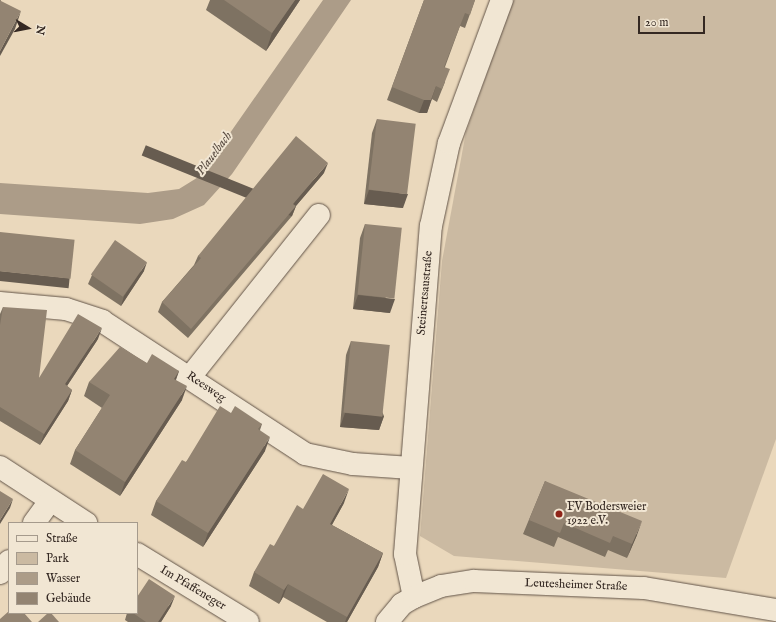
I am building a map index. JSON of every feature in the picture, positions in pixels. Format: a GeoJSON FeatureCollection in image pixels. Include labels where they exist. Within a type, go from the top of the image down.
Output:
{"type":"FeatureCollection","features":[{"type":"Feature","properties":{"kind":"street","name":"Steinertsaustraße"},"geometry":{"type":"LineString","coordinates":[[414,597],[405,554],[430,226],[449,143],[502,0]]}},
{"type":"Feature","properties":{"kind":"street"},"geometry":{"type":"LineString","coordinates":[[190,377],[319,215]]}},
{"type":"Feature","properties":{"kind":"street","name":"Reesweg"},"geometry":{"type":"LineString","coordinates":[[0,303],[66,309],[102,321],[190,377],[305,454],[353,464],[411,468]]}},
{"type":"Feature","properties":{"kind":"street"},"geometry":{"type":"LineString","coordinates":[[0,467],[84,522]]}},
{"type":"Feature","properties":{"kind":"street"},"geometry":{"type":"LineString","coordinates":[[35,522],[50,500]]}},
{"type":"Feature","properties":{"kind":"street","name":"Im Pfaffeneger"},"geometry":{"type":"LineString","coordinates":[[138,555],[248,622]]}},
{"type":"Feature","properties":{"kind":"street"},"geometry":{"type":"LineString","coordinates":[[0,573],[8,562]]}},
{"type":"Feature","properties":{"kind":"street","name":"Leutesheimer Straße"},"geometry":{"type":"LineString","coordinates":[[387,622],[402,604],[414,597],[451,584],[488,581],[644,588],[776,610]]}},
{"type":"Feature","properties":{"kind":"green space"},"geometry":{"type":"Polygon","coordinates":[[[513,0],[776,0],[776,439],[726,578],[454,556],[420,536],[442,261],[466,132],[513,0]]]}},
{"type":"Feature","properties":{"kind":"water"},"geometry":{"type":"Polygon","coordinates":[[[323,0],[351,0],[232,174],[204,205],[173,219],[140,224],[0,214],[0,183],[148,193],[179,189],[200,176],[323,0]]]}},
{"type":"Feature","properties":{"kind":"building"},"geometry":{"type":"Polygon","coordinates":[[[0,0],[21,11],[0,51],[0,0]]]}},
{"type":"Feature","properties":{"kind":"building"},"geometry":{"type":"Polygon","coordinates":[[[224,0],[295,0],[272,33],[224,0]]]}},
{"type":"Feature","properties":{"kind":"building"},"geometry":{"type":"Polygon","coordinates":[[[424,0],[475,0],[470,15],[465,13],[444,67],[450,69],[442,89],[436,86],[431,100],[424,100],[392,87],[424,0]]]}},
{"type":"Feature","properties":{"kind":"building"},"geometry":{"type":"Polygon","coordinates":[[[377,119],[416,124],[407,194],[368,189],[377,119]]]}},
{"type":"Feature","properties":{"kind":"building"},"geometry":{"type":"Polygon","coordinates":[[[296,136],[328,163],[293,204],[296,206],[191,329],[162,302],[201,258],[198,256],[296,136]]]}},
{"type":"Feature","properties":{"kind":"building"},"geometry":{"type":"Polygon","coordinates":[[[365,224],[402,228],[394,298],[358,295],[365,224]]]}},
{"type":"Feature","properties":{"kind":"building"},"geometry":{"type":"Polygon","coordinates":[[[0,232],[75,240],[71,279],[0,271],[0,232]]]}},
{"type":"Feature","properties":{"kind":"building"},"geometry":{"type":"Polygon","coordinates":[[[115,240],[147,262],[123,297],[91,274],[115,240]]]}},
{"type":"Feature","properties":{"kind":"building"},"geometry":{"type":"Polygon","coordinates":[[[3,307],[47,310],[39,378],[78,314],[102,328],[65,384],[72,390],[44,434],[0,407],[0,325],[3,307]]]}},
{"type":"Feature","properties":{"kind":"building"},"geometry":{"type":"Polygon","coordinates":[[[351,341],[390,345],[382,417],[343,413],[351,341]]]}},
{"type":"Feature","properties":{"kind":"building"},"geometry":{"type":"Polygon","coordinates":[[[120,347],[147,363],[152,354],[179,371],[174,379],[187,386],[125,482],[75,450],[110,395],[89,382],[120,347]]]}},
{"type":"Feature","properties":{"kind":"building"},"geometry":{"type":"Polygon","coordinates":[[[220,406],[231,413],[235,406],[262,424],[258,429],[270,437],[208,533],[156,501],[182,460],[186,462],[220,406]]]}},
{"type":"Feature","properties":{"kind":"building"},"geometry":{"type":"Polygon","coordinates":[[[323,474],[349,489],[330,524],[383,553],[347,617],[288,584],[284,590],[254,572],[270,544],[274,546],[297,505],[303,509],[323,474]]]}},
{"type":"Feature","properties":{"kind":"building"},"geometry":{"type":"Polygon","coordinates":[[[545,481],[642,521],[632,544],[613,536],[610,543],[564,523],[560,533],[529,520],[545,481]]]}},
{"type":"Feature","properties":{"kind":"building"},"geometry":{"type":"Polygon","coordinates":[[[0,491],[13,499],[0,520],[0,491]]]}},
{"type":"Feature","properties":{"kind":"building"},"geometry":{"type":"Polygon","coordinates":[[[149,579],[175,596],[158,622],[146,622],[134,614],[138,614],[138,596],[149,579]]]}},
{"type":"Feature","properties":{"kind":"building"},"geometry":{"type":"Polygon","coordinates":[[[8,612],[8,614],[25,614],[32,622],[0,622],[0,619],[8,612]]]}},
{"type":"Feature","properties":{"kind":"building"},"geometry":{"type":"Polygon","coordinates":[[[47,614],[52,614],[59,622],[38,622],[47,614]]]}},
{"type":"Feature","properties":{"kind":"place","name":"FV Bodersweier 1922 e.V."},"geometry":{"type":"Point","coordinates":[559,514]}},
{"type":"Feature","properties":{"kind":"water label","name":"Plauelbach"},"geometry":{"type":"Point","coordinates":[215,154]}}]}
